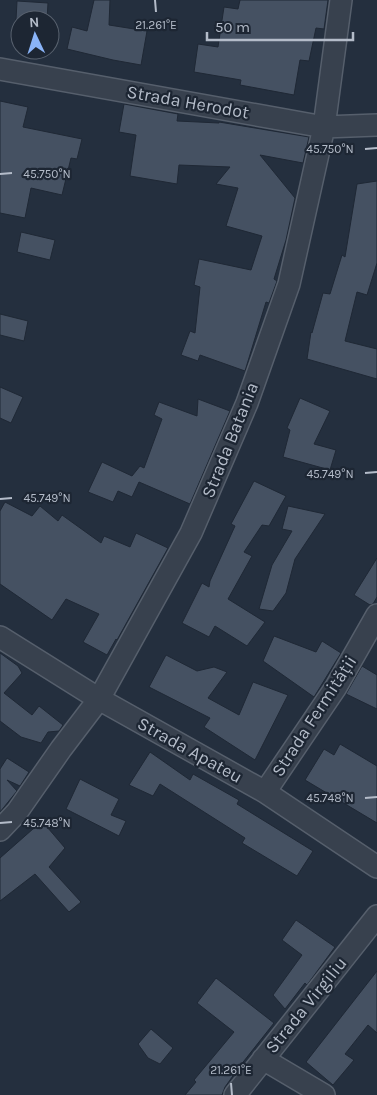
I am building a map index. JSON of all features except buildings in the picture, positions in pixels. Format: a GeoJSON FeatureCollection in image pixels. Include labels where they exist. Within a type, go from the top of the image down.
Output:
{"type":"FeatureCollection","features":[{"type":"Feature","properties":{"kind":"street","name":"Strada Batania"},"geometry":{"type":"LineString","coordinates":[[0,830],[17,812],[99,699],[191,533],[247,402],[289,284],[324,127],[341,0]]}},
{"type":"Feature","properties":{"kind":"street","name":"Strada Herodot"},"geometry":{"type":"LineString","coordinates":[[0,69],[324,127],[377,125]]}},
{"type":"Feature","properties":{"kind":"street","name":"Strada Fermității"},"geometry":{"type":"LineString","coordinates":[[265,792],[336,687],[377,615]]}},
{"type":"Feature","properties":{"kind":"street","name":"Strada Apateu"},"geometry":{"type":"LineString","coordinates":[[0,637],[99,699],[265,792],[377,867]]}},
{"type":"Feature","properties":{"kind":"street","name":"Strada Virgiliu"},"geometry":{"type":"LineString","coordinates":[[235,1095],[377,916]]}},
{"type":"Feature","properties":{"kind":"street"},"geometry":{"type":"LineString","coordinates":[[263,1059],[324,1095]]}}]}
